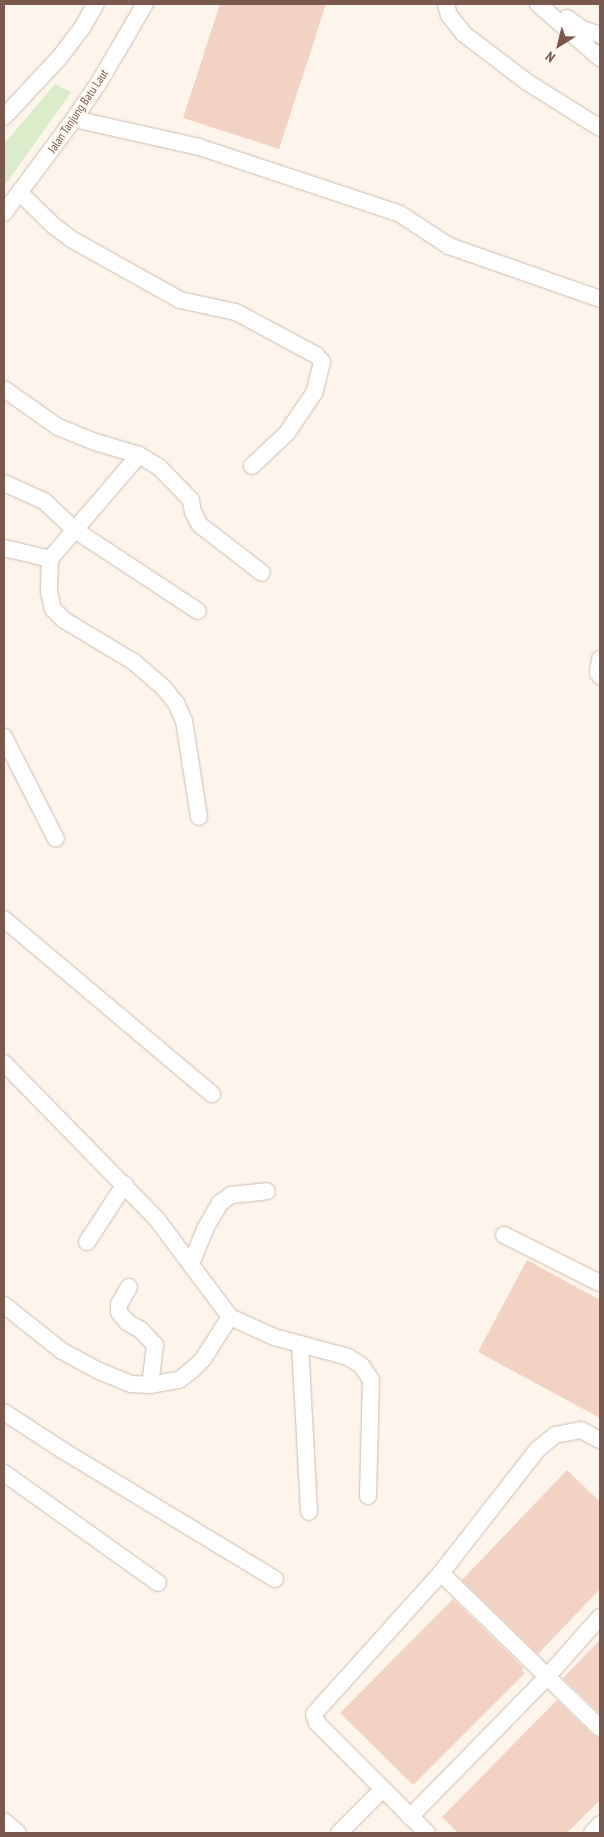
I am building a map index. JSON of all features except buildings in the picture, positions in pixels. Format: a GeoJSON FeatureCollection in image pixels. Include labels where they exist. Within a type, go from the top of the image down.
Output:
{"type":"FeatureCollection","features":[{"type":"Feature","properties":{"kind":"street"},"geometry":{"type":"LineString","coordinates":[[4,117],[60,57],[82,28],[96,4]]}},
{"type":"Feature","properties":{"kind":"street","name":"Jalan Tanjung Batu Laut"},"geometry":{"type":"LineString","coordinates":[[4,213],[74,119],[108,68],[145,4]]}},
{"type":"Feature","properties":{"kind":"street"},"geometry":{"type":"LineString","coordinates":[[446,4],[449,16],[464,34],[527,82],[600,128]]}},
{"type":"Feature","properties":{"kind":"street"},"geometry":{"type":"LineString","coordinates":[[538,4],[600,58]]}},
{"type":"Feature","properties":{"kind":"street"},"geometry":{"type":"LineString","coordinates":[[552,4],[582,30],[600,35]]}},
{"type":"Feature","properties":{"kind":"street"},"geometry":{"type":"LineString","coordinates":[[74,119],[199,147],[400,214],[449,246],[600,299]]}},
{"type":"Feature","properties":{"kind":"street"},"geometry":{"type":"LineString","coordinates":[[19,192],[70,239],[180,300],[236,312],[316,356],[322,362],[314,393],[288,433],[252,466]]}},
{"type":"Feature","properties":{"kind":"street"},"geometry":{"type":"LineString","coordinates":[[4,389],[58,427],[92,441],[139,455],[158,466],[191,500],[193,512],[200,525],[262,573]]}},
{"type":"Feature","properties":{"kind":"street"},"geometry":{"type":"LineString","coordinates":[[139,455],[50,559],[49,592],[53,609],[64,620],[134,662],[163,687],[176,703],[184,721],[199,817]]}},
{"type":"Feature","properties":{"kind":"street"},"geometry":{"type":"LineString","coordinates":[[4,483],[44,501],[75,530],[198,611]]}},
{"type":"Feature","properties":{"kind":"street"},"geometry":{"type":"LineString","coordinates":[[4,548],[50,559]]}},
{"type":"Feature","properties":{"kind":"street"},"geometry":{"type":"LineString","coordinates":[[600,659],[598,673],[600,676]]}},
{"type":"Feature","properties":{"kind":"street"},"geometry":{"type":"LineString","coordinates":[[4,737],[56,839]]}},
{"type":"Feature","properties":{"kind":"street"},"geometry":{"type":"LineString","coordinates":[[4,919],[212,1094]]}},
{"type":"Feature","properties":{"kind":"street"},"geometry":{"type":"LineString","coordinates":[[4,1063],[125,1184],[156,1218],[230,1318],[274,1337],[348,1357],[361,1365],[371,1380],[368,1496]]}},
{"type":"Feature","properties":{"kind":"street"},"geometry":{"type":"LineString","coordinates":[[87,1242],[125,1184]]}},
{"type":"Feature","properties":{"kind":"street"},"geometry":{"type":"LineString","coordinates":[[191,1264],[205,1229],[220,1203],[231,1196],[266,1191]]}},
{"type":"Feature","properties":{"kind":"street"},"geometry":{"type":"LineString","coordinates":[[504,1235],[600,1283]]}},
{"type":"Feature","properties":{"kind":"street"},"geometry":{"type":"LineString","coordinates":[[129,1286],[119,1304],[119,1312],[127,1322],[141,1330],[155,1346],[150,1385]]}},
{"type":"Feature","properties":{"kind":"street"},"geometry":{"type":"LineString","coordinates":[[4,1305],[62,1351],[98,1371],[132,1384],[150,1385],[180,1380],[203,1359],[230,1318]]}},
{"type":"Feature","properties":{"kind":"street"},"geometry":{"type":"LineString","coordinates":[[300,1344],[309,1512]]}},
{"type":"Feature","properties":{"kind":"street"},"geometry":{"type":"LineString","coordinates":[[4,1412],[70,1455],[275,1579]]}},
{"type":"Feature","properties":{"kind":"street"},"geometry":{"type":"LineString","coordinates":[[427,1833],[317,1723],[314,1714],[440,1573],[538,1450],[555,1435],[580,1430],[600,1440]]}},
{"type":"Feature","properties":{"kind":"street"},"geometry":{"type":"LineString","coordinates":[[4,1473],[158,1582]]}},
{"type":"Feature","properties":{"kind":"street"},"geometry":{"type":"LineString","coordinates":[[440,1573],[546,1678],[600,1728]]}},
{"type":"Feature","properties":{"kind":"street"},"geometry":{"type":"LineString","coordinates":[[410,1817],[546,1678],[600,1617]]}},
{"type":"Feature","properties":{"kind":"street"},"geometry":{"type":"LineString","coordinates":[[339,1833],[384,1789]]}},
{"type":"Feature","properties":{"kind":"street"},"geometry":{"type":"LineString","coordinates":[[4,1821],[18,1833]]}},
{"type":"Feature","properties":{"kind":"street"},"geometry":{"type":"LineString","coordinates":[[592,1833],[600,1824]]}},
{"type":"Feature","properties":{"kind":"green space"},"geometry":{"type":"Polygon","coordinates":[[[55,84],[71,92],[4,187],[4,144],[55,84]]]}}]}
